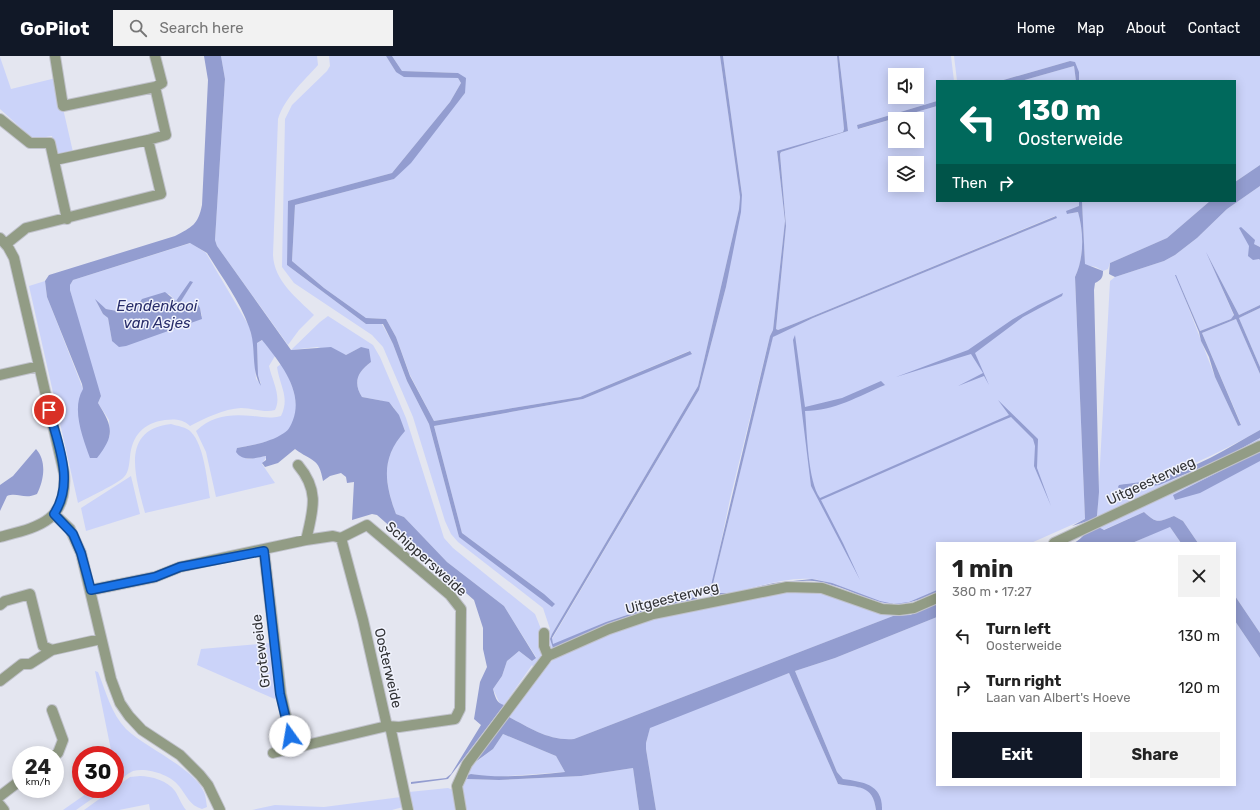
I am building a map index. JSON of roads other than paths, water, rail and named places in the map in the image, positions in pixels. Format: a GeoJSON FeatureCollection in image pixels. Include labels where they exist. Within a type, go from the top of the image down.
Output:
{"type":"FeatureCollection","features":[{"type":"Feature","properties":{"kind":"street"},"geometry":{"type":"LineString","coordinates":[[55,56],[63,106],[155,87],[162,83],[155,56]]}},
{"type":"Feature","properties":{"kind":"street"},"geometry":{"type":"LineString","coordinates":[[55,160],[166,135],[155,87]]}},
{"type":"Feature","properties":{"kind":"street"},"geometry":{"type":"LineString","coordinates":[[0,118],[30,143],[50,143],[67,218]]}},
{"type":"Feature","properties":{"kind":"street"},"geometry":{"type":"LineString","coordinates":[[0,537],[36,528],[54,514],[64,494],[64,473],[14,258],[3,241],[22,230],[160,194],[148,140]]}},
{"type":"Feature","properties":{"kind":"street"},"geometry":{"type":"LineString","coordinates":[[0,375],[39,366]]}},
{"type":"Feature","properties":{"kind":"street","name":"Uitgeesterweg"},"geometry":{"type":"LineString","coordinates":[[1056,542],[1260,446]]}},
{"type":"Feature","properties":{"kind":"street"},"geometry":{"type":"LineString","coordinates":[[298,465],[307,476],[313,492],[313,510],[306,540]]}},
{"type":"Feature","properties":{"kind":"street"},"geometry":{"type":"LineString","coordinates":[[54,514],[73,534],[81,553],[114,687],[129,716],[148,735],[180,755],[192,766],[208,785],[220,810]]}},
{"type":"Feature","properties":{"kind":"street","name":"Schippersweide"},"geometry":{"type":"LineString","coordinates":[[341,538],[367,525],[450,595],[461,609],[460,710],[455,719],[389,726]]}},
{"type":"Feature","properties":{"kind":"street"},"geometry":{"type":"LineString","coordinates":[[91,590],[155,577],[180,567],[264,551],[306,540],[333,536],[341,538]]}},
{"type":"Feature","properties":{"kind":"street","name":"Oosterweide"},"geometry":{"type":"LineString","coordinates":[[272,753],[389,726],[341,538]]}},
{"type":"Feature","properties":{"kind":"street","name":"Groteweide"},"geometry":{"type":"LineString","coordinates":[[264,551],[280,694],[293,748]]}},
{"type":"Feature","properties":{"kind":"street","name":"Uitgeesterweg"},"geometry":{"type":"LineString","coordinates":[[461,810],[457,786],[466,764],[548,656],[609,629],[653,614],[787,587],[822,588],[882,609],[899,610],[914,608],[936,598]]}},
{"type":"Feature","properties":{"kind":"street"},"geometry":{"type":"LineString","coordinates":[[0,605],[5,601],[30,594],[43,646],[52,650]]}},
{"type":"Feature","properties":{"kind":"street"},"geometry":{"type":"LineString","coordinates":[[544,633],[544,646],[548,656]]}},
{"type":"Feature","properties":{"kind":"street"},"geometry":{"type":"LineString","coordinates":[[0,681],[22,664],[30,664],[52,650],[101,638]]}},
{"type":"Feature","properties":{"kind":"street"},"geometry":{"type":"LineString","coordinates":[[52,710],[63,740],[61,746]]}},
{"type":"Feature","properties":{"kind":"street"},"geometry":{"type":"LineString","coordinates":[[389,726],[408,810]]}},
{"type":"Feature","properties":{"kind":"street"},"geometry":{"type":"LineString","coordinates":[[0,796],[12,787]]}},
{"type":"Feature","properties":{"kind":"street"},"geometry":{"type":"LineString","coordinates":[[0,805],[4,810]]}},
{"type":"Feature","properties":{"kind":"water"},"geometry":{"type":"Polygon","coordinates":[[[204,56],[221,56],[225,79],[215,240],[217,246],[291,350],[331,347],[346,355],[361,347],[369,349],[371,362],[362,370],[358,378],[357,382],[359,392],[362,397],[389,402],[399,415],[405,431],[397,441],[388,460],[387,480],[396,514],[404,517],[447,562],[504,606],[536,658],[532,661],[519,651],[507,661],[502,676],[493,689],[495,697],[501,704],[504,705],[448,779],[411,784],[411,782],[446,778],[451,774],[481,725],[474,719],[480,682],[487,667],[483,649],[483,628],[474,600],[377,515],[372,514],[352,520],[354,482],[347,483],[346,477],[341,473],[330,476],[323,481],[317,464],[295,449],[278,463],[265,467],[262,463],[266,460],[266,456],[246,458],[242,457],[236,452],[237,448],[268,441],[286,432],[290,427],[296,409],[295,398],[293,387],[288,377],[276,357],[262,340],[257,343],[258,375],[261,386],[254,365],[253,342],[245,317],[207,253],[190,243],[73,280],[70,285],[70,290],[101,396],[98,403],[107,418],[110,431],[107,443],[97,458],[90,458],[84,442],[78,414],[78,405],[83,389],[82,384],[47,297],[45,281],[49,275],[175,236],[190,228],[196,221],[202,205],[208,80],[204,56]]]}},
{"type":"Feature","properties":{"kind":"water"},"geometry":{"type":"Polygon","coordinates":[[[386,56],[392,56],[402,71],[458,73],[466,78],[465,93],[411,163],[394,179],[295,205],[292,261],[324,288],[366,318],[386,319],[396,337],[410,376],[434,421],[580,397],[690,351],[692,354],[583,399],[434,426],[462,533],[544,594],[555,604],[552,607],[459,537],[429,424],[407,381],[393,344],[383,324],[366,324],[287,265],[288,201],[392,173],[450,102],[461,83],[458,78],[404,77],[396,72],[386,56]]]}},
{"type":"Feature","properties":{"kind":"water"},"geometry":{"type":"Polygon","coordinates":[[[720,56],[723,56],[742,195],[741,212],[726,287],[699,390],[552,638],[553,644],[606,622],[669,601],[696,597],[697,599],[641,613],[553,648],[550,639],[552,634],[698,386],[739,209],[740,197],[720,56]]]}},
{"type":"Feature","properties":{"kind":"water"},"geometry":{"type":"Polygon","coordinates":[[[837,56],[839,56],[848,131],[781,152],[780,154],[786,226],[776,329],[778,330],[796,323],[1056,216],[1057,218],[813,318],[773,337],[712,588],[713,593],[731,593],[774,583],[812,579],[832,583],[880,601],[893,604],[872,600],[835,586],[814,581],[789,582],[763,586],[725,595],[712,597],[710,594],[712,581],[770,336],[773,330],[785,221],[777,151],[843,132],[844,129],[837,56]]]}},
{"type":"Feature","properties":{"kind":"water"},"geometry":{"type":"Polygon","coordinates":[[[1070,61],[1075,62],[1079,72],[1079,80],[1076,80],[1074,66],[1025,80],[1004,80],[1070,61]]]}},
{"type":"Feature","properties":{"kind":"water"},"geometry":{"type":"Polygon","coordinates":[[[936,101],[936,106],[916,112],[900,112],[936,101]]]}},
{"type":"Feature","properties":{"kind":"water"},"geometry":{"type":"Polygon","coordinates":[[[888,116],[888,120],[858,129],[857,125],[888,116]]]}},
{"type":"Feature","properties":{"kind":"water"},"geometry":{"type":"Polygon","coordinates":[[[1260,165],[1260,186],[1227,209],[1197,238],[1175,255],[1164,261],[1115,277],[1109,274],[1110,263],[1167,238],[1209,202],[1236,202],[1236,181],[1260,165]]]}},
{"type":"Feature","properties":{"kind":"water"},"geometry":{"type":"Polygon","coordinates":[[[1079,202],[1082,202],[1085,264],[1103,271],[1103,275],[1099,281],[1095,283],[1094,290],[1099,492],[1097,516],[1094,519],[1095,525],[1104,530],[1144,512],[1152,519],[1158,521],[1174,516],[1183,521],[1197,542],[1180,542],[1170,527],[1134,542],[1076,542],[1088,529],[1090,522],[1088,521],[1072,526],[1085,519],[1075,277],[1080,262],[1082,237],[1078,212],[1067,214],[1066,211],[1079,206],[1079,202]]]}},
{"type":"Feature","properties":{"kind":"water"},"geometry":{"type":"Polygon","coordinates":[[[1241,227],[1255,240],[1254,244],[1260,247],[1260,260],[1253,260],[1248,256],[1249,246],[1239,228],[1241,227]]]}},
{"type":"Feature","properties":{"kind":"water"},"geometry":{"type":"Polygon","coordinates":[[[1206,252],[1239,315],[1260,305],[1260,308],[1239,318],[1260,367],[1260,374],[1236,319],[1202,333],[1241,425],[1238,426],[1215,377],[1209,357],[1201,341],[1199,332],[1175,275],[1200,331],[1231,319],[1234,315],[1206,252]]]}},
{"type":"Feature","properties":{"kind":"water","name":"Eendenkooi van Asjes"},"geometry":{"type":"Polygon","coordinates":[[[190,281],[193,282],[178,306],[197,303],[200,308],[202,319],[126,346],[119,347],[112,341],[108,318],[103,314],[95,299],[106,309],[117,311],[121,304],[138,305],[142,299],[165,292],[176,301],[190,281]]]}},
{"type":"Feature","properties":{"kind":"water"},"geometry":{"type":"Polygon","coordinates":[[[1063,293],[1062,296],[1023,317],[975,353],[989,385],[984,376],[958,386],[983,373],[971,354],[896,377],[968,350],[1013,319],[1063,293]]]}},
{"type":"Feature","properties":{"kind":"water"},"geometry":{"type":"Polygon","coordinates":[[[795,335],[805,407],[842,398],[881,381],[885,385],[836,406],[805,411],[807,444],[813,481],[820,498],[1009,415],[998,400],[1038,439],[1037,468],[1051,506],[1034,466],[1035,446],[1033,439],[1011,417],[821,500],[860,580],[811,486],[793,340],[795,335]]]}},
{"type":"Feature","properties":{"kind":"water"},"geometry":{"type":"Polygon","coordinates":[[[1260,430],[1260,438],[1224,458],[1159,485],[1120,490],[1118,487],[1119,485],[1154,479],[1172,474],[1198,464],[1260,430]]]}},
{"type":"Feature","properties":{"kind":"water"},"geometry":{"type":"Polygon","coordinates":[[[36,449],[42,459],[43,465],[43,477],[37,494],[32,496],[7,496],[0,511],[0,485],[13,476],[36,449]]]}},
{"type":"Feature","properties":{"kind":"water"},"geometry":{"type":"Polygon","coordinates":[[[1260,451],[1260,461],[1200,493],[1175,500],[1173,495],[1260,451]]]}},
{"type":"Feature","properties":{"kind":"water"},"geometry":{"type":"Polygon","coordinates":[[[936,590],[936,593],[911,602],[895,604],[909,602],[936,590]]]}},
{"type":"Feature","properties":{"kind":"water"},"geometry":{"type":"Polygon","coordinates":[[[1236,597],[1260,633],[1260,658],[1236,622],[1236,597]]]}},
{"type":"Feature","properties":{"kind":"water"},"geometry":{"type":"Polygon","coordinates":[[[936,604],[936,617],[835,658],[795,671],[837,772],[843,779],[864,783],[875,790],[879,795],[882,810],[876,810],[872,796],[868,791],[858,787],[838,784],[789,673],[650,728],[646,749],[656,810],[639,810],[633,768],[581,776],[499,780],[467,779],[468,775],[471,774],[506,776],[565,772],[556,756],[503,734],[493,749],[474,763],[509,717],[548,736],[574,739],[893,616],[910,615],[936,604]]]}}]}
